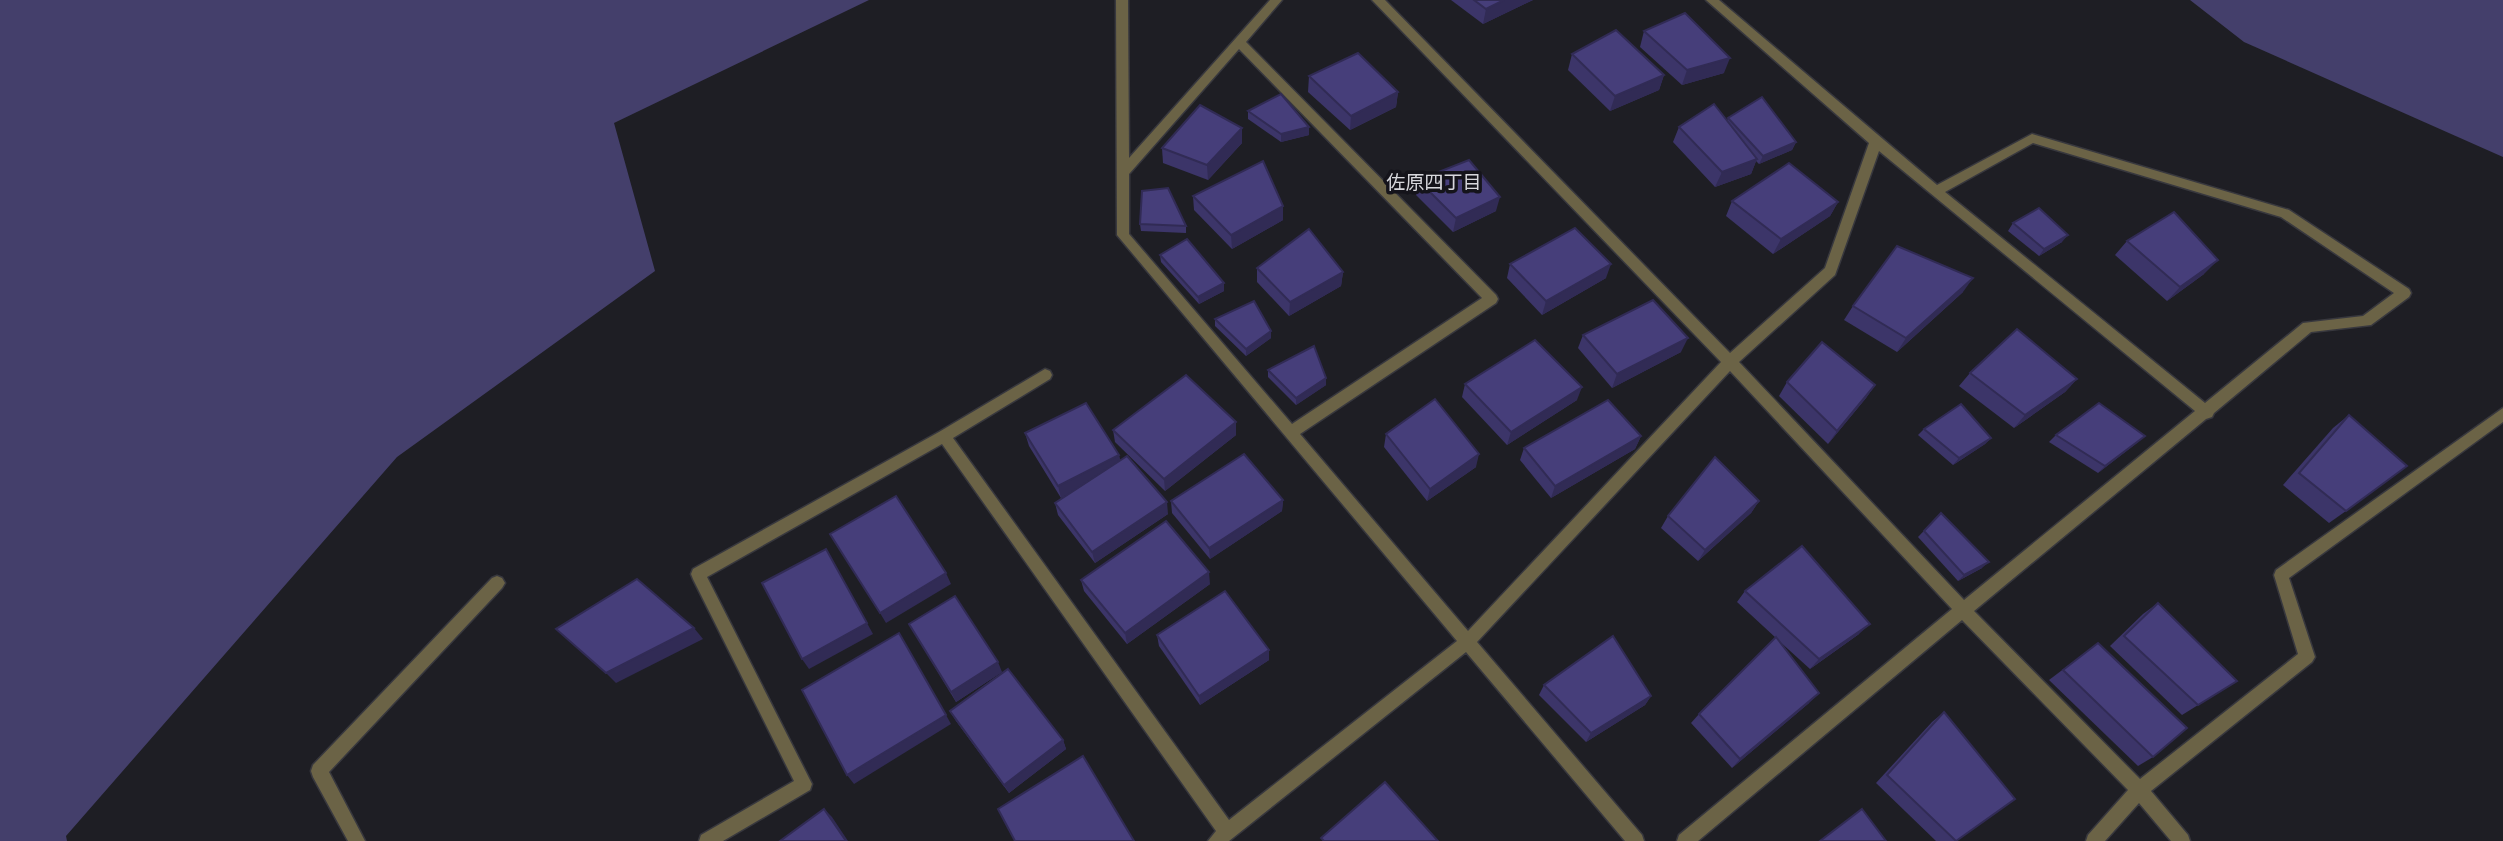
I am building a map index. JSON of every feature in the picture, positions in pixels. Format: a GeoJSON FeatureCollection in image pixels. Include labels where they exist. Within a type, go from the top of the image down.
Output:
{"type":"FeatureCollection","features":[{"type":"Feature","properties":{"kind":"street"},"geometry":{"type":"LineString","coordinates":[[1122,0],[1123,234],[1636,841]]}},
{"type":"Feature","properties":{"kind":"street"},"geometry":{"type":"LineString","coordinates":[[1123,173],[1276,0]]}},
{"type":"Feature","properties":{"kind":"street"},"geometry":{"type":"LineString","coordinates":[[1378,0],[1730,362],[1963,610],[2138,790],[2182,841]]}},
{"type":"Feature","properties":{"kind":"street"},"geometry":{"type":"LineString","coordinates":[[1712,0],[1877,142],[2207,413]]}},
{"type":"Feature","properties":{"kind":"street"},"geometry":{"type":"LineString","coordinates":[[1239,42],[1491,299],[1290,433]]}},
{"type":"Feature","properties":{"kind":"street"},"geometry":{"type":"LineString","coordinates":[[1685,841],[2308,327],[2366,321],[2404,293],[2285,213],[2032,138],[1936,191]]}},
{"type":"Feature","properties":{"kind":"street"},"geometry":{"type":"LineString","coordinates":[[944,436],[1222,837],[1467,642],[1730,362],[1830,271],[1877,142]]}},
{"type":"Feature","properties":{"kind":"street"},"geometry":{"type":"LineString","coordinates":[[707,841],[804,784],[698,575],[944,436],[1045,374]]}},
{"type":"Feature","properties":{"kind":"street"},"geometry":{"type":"LineString","coordinates":[[2094,841],[2138,790],[2307,657],[2281,575],[2503,414]]}},
{"type":"Feature","properties":{"kind":"street"},"geometry":{"type":"LineString","coordinates":[[357,841],[319,771],[497,583]]}},
{"type":"Feature","properties":{"kind":"shaded area"},"geometry":{"type":"Polygon","coordinates":[[[0,0],[869,0],[614,123],[655,271],[397,457],[66,836],[67,841],[0,841],[0,0]]]}},
{"type":"Feature","properties":{"kind":"shaded area"},"geometry":{"type":"Polygon","coordinates":[[[2190,0],[2503,0],[2503,157],[2244,42],[2190,0]]]}},
{"type":"Feature","properties":{"kind":"building"},"geometry":{"type":"Polygon","coordinates":[[[1474,0],[1504,0],[1486,9],[1474,0]]]}},
{"type":"Feature","properties":{"kind":"building"},"geometry":{"type":"Polygon","coordinates":[[[1685,13],[1730,58],[1687,70],[1644,31],[1685,13]]]}},
{"type":"Feature","properties":{"kind":"building"},"geometry":{"type":"Polygon","coordinates":[[[1616,30],[1664,75],[1615,96],[1572,54],[1616,30]]]}},
{"type":"Feature","properties":{"kind":"building"},"geometry":{"type":"Polygon","coordinates":[[[1358,53],[1398,92],[1351,116],[1309,76],[1358,53]]]}},
{"type":"Feature","properties":{"kind":"building"},"geometry":{"type":"Polygon","coordinates":[[[1281,94],[1309,127],[1281,134],[1248,111],[1281,94]]]}},
{"type":"Feature","properties":{"kind":"building"},"geometry":{"type":"Polygon","coordinates":[[[1762,97],[1796,142],[1763,156],[1728,118],[1762,97]]]}},
{"type":"Feature","properties":{"kind":"building"},"geometry":{"type":"Polygon","coordinates":[[[1714,104],[1757,159],[1722,172],[1679,127],[1714,104]]]}},
{"type":"Feature","properties":{"kind":"building"},"geometry":{"type":"Polygon","coordinates":[[[1200,105],[1242,128],[1207,165],[1162,148],[1200,105]]]}},
{"type":"Feature","properties":{"kind":"building"},"geometry":{"type":"Polygon","coordinates":[[[1469,160],[1500,197],[1456,218],[1418,180],[1469,160]]]}},
{"type":"Feature","properties":{"kind":"building"},"geometry":{"type":"Polygon","coordinates":[[[1263,161],[1283,206],[1231,235],[1193,196],[1263,161]]]}},
{"type":"Feature","properties":{"kind":"building"},"geometry":{"type":"Polygon","coordinates":[[[1789,163],[1838,202],[1781,239],[1732,201],[1789,163]]]}},
{"type":"Feature","properties":{"kind":"building"},"geometry":{"type":"Polygon","coordinates":[[[1168,188],[1186,226],[1140,224],[1142,191],[1168,188]]]}},
{"type":"Feature","properties":{"kind":"building"},"geometry":{"type":"Polygon","coordinates":[[[2039,208],[2068,235],[2044,249],[2013,223],[2039,208]]]}},
{"type":"Feature","properties":{"kind":"building"},"geometry":{"type":"Polygon","coordinates":[[[2174,212],[2218,260],[2180,287],[2127,241],[2174,212]]]}},
{"type":"Feature","properties":{"kind":"building"},"geometry":{"type":"Polygon","coordinates":[[[1575,228],[1611,264],[1546,301],[1510,264],[1575,228]]]}},
{"type":"Feature","properties":{"kind":"building"},"geometry":{"type":"Polygon","coordinates":[[[1309,229],[1343,272],[1290,302],[1257,268],[1309,229]]]}},
{"type":"Feature","properties":{"kind":"building"},"geometry":{"type":"Polygon","coordinates":[[[1187,239],[1224,283],[1198,297],[1160,255],[1187,239]]]}},
{"type":"Feature","properties":{"kind":"building"},"geometry":{"type":"Polygon","coordinates":[[[1897,246],[1973,278],[1906,338],[1853,306],[1897,246]]]}},
{"type":"Feature","properties":{"kind":"building"},"geometry":{"type":"Polygon","coordinates":[[[1653,300],[1688,338],[1617,374],[1583,335],[1653,300]]]}},
{"type":"Feature","properties":{"kind":"building"},"geometry":{"type":"Polygon","coordinates":[[[1254,301],[1271,331],[1246,349],[1215,319],[1254,301]]]}},
{"type":"Feature","properties":{"kind":"building"},"geometry":{"type":"Polygon","coordinates":[[[2017,329],[2077,379],[2025,415],[1970,373],[2017,329]]]}},
{"type":"Feature","properties":{"kind":"building"},"geometry":{"type":"Polygon","coordinates":[[[1535,340],[1582,387],[1511,432],[1465,384],[1535,340]]]}},
{"type":"Feature","properties":{"kind":"building"},"geometry":{"type":"Polygon","coordinates":[[[1822,342],[1875,385],[1837,431],[1787,382],[1822,342]]]}},
{"type":"Feature","properties":{"kind":"building"},"geometry":{"type":"Polygon","coordinates":[[[1314,346],[1326,378],[1296,398],[1268,370],[1314,346]]]}},
{"type":"Feature","properties":{"kind":"building"},"geometry":{"type":"Polygon","coordinates":[[[1186,375],[1236,422],[1164,479],[1113,430],[1186,375]]]}},
{"type":"Feature","properties":{"kind":"building"},"geometry":{"type":"Polygon","coordinates":[[[1435,399],[1479,454],[1430,489],[1386,434],[1435,399]]]}},
{"type":"Feature","properties":{"kind":"building"},"geometry":{"type":"Polygon","coordinates":[[[1608,400],[1641,436],[1555,486],[1524,448],[1608,400]]]}},
{"type":"Feature","properties":{"kind":"building"},"geometry":{"type":"Polygon","coordinates":[[[1086,403],[1119,455],[1058,486],[1025,433],[1086,403]]]}},
{"type":"Feature","properties":{"kind":"building"},"geometry":{"type":"Polygon","coordinates":[[[2099,403],[2145,436],[2105,466],[2056,435],[2099,403]]]}},
{"type":"Feature","properties":{"kind":"building"},"geometry":{"type":"Polygon","coordinates":[[[1961,404],[1991,438],[1959,458],[1924,429],[1961,404]]]}},
{"type":"Feature","properties":{"kind":"building"},"geometry":{"type":"Polygon","coordinates":[[[2349,415],[2407,466],[2346,511],[2299,473],[2349,415]]]}},
{"type":"Feature","properties":{"kind":"building"},"geometry":{"type":"Polygon","coordinates":[[[1244,454],[1283,500],[1209,548],[1171,501],[1244,454]]]}},
{"type":"Feature","properties":{"kind":"building"},"geometry":{"type":"Polygon","coordinates":[[[1127,456],[1167,502],[1092,552],[1055,503],[1127,456]]]}},
{"type":"Feature","properties":{"kind":"building"},"geometry":{"type":"Polygon","coordinates":[[[1715,457],[1759,501],[1705,550],[1668,516],[1715,457]]]}},
{"type":"Feature","properties":{"kind":"building"},"geometry":{"type":"Polygon","coordinates":[[[896,496],[946,573],[880,613],[830,534],[896,496]]]}},
{"type":"Feature","properties":{"kind":"building"},"geometry":{"type":"Polygon","coordinates":[[[1941,513],[1989,562],[1964,575],[1924,531],[1941,513]]]}},
{"type":"Feature","properties":{"kind":"building"},"geometry":{"type":"Polygon","coordinates":[[[1166,521],[1209,572],[1125,633],[1081,580],[1166,521]]]}},
{"type":"Feature","properties":{"kind":"building"},"geometry":{"type":"Polygon","coordinates":[[[1802,546],[1870,624],[1819,659],[1745,591],[1802,546]]]}},
{"type":"Feature","properties":{"kind":"building"},"geometry":{"type":"Polygon","coordinates":[[[826,549],[867,623],[802,659],[762,583],[826,549]]]}},
{"type":"Feature","properties":{"kind":"building"},"geometry":{"type":"Polygon","coordinates":[[[637,579],[694,628],[606,673],[556,629],[637,579]]]}},
{"type":"Feature","properties":{"kind":"building"},"geometry":{"type":"Polygon","coordinates":[[[1225,591],[1269,650],[1199,696],[1157,635],[1225,591]]]}},
{"type":"Feature","properties":{"kind":"building"},"geometry":{"type":"Polygon","coordinates":[[[955,596],[998,662],[951,692],[909,624],[955,596]]]}},
{"type":"Feature","properties":{"kind":"building"},"geometry":{"type":"Polygon","coordinates":[[[2158,603],[2237,681],[2198,705],[2124,636],[2158,603]]]}},
{"type":"Feature","properties":{"kind":"building"},"geometry":{"type":"Polygon","coordinates":[[[899,633],[946,715],[847,775],[802,690],[899,633]]]}},
{"type":"Feature","properties":{"kind":"building"},"geometry":{"type":"Polygon","coordinates":[[[1613,636],[1651,696],[1591,733],[1544,685],[1613,636]]]}},
{"type":"Feature","properties":{"kind":"building"},"geometry":{"type":"Polygon","coordinates":[[[1776,637],[1819,693],[1740,759],[1699,714],[1776,637]]]}},
{"type":"Feature","properties":{"kind":"building"},"geometry":{"type":"Polygon","coordinates":[[[2098,643],[2187,728],[2153,757],[2063,670],[2098,643]]]}},
{"type":"Feature","properties":{"kind":"building"},"geometry":{"type":"Polygon","coordinates":[[[1008,669],[1063,740],[1004,785],[950,711],[1008,669]]]}},
{"type":"Feature","properties":{"kind":"building"},"geometry":{"type":"Polygon","coordinates":[[[1944,712],[2015,799],[1956,841],[1887,775],[1944,712]]]}},
{"type":"Feature","properties":{"kind":"building"},"geometry":{"type":"Polygon","coordinates":[[[1083,756],[1134,841],[1015,841],[998,809],[1083,756]]]}},
{"type":"Feature","properties":{"kind":"building"},"geometry":{"type":"Polygon","coordinates":[[[1385,782],[1438,841],[1324,841],[1321,838],[1385,782]]]}},
{"type":"Feature","properties":{"kind":"building"},"geometry":{"type":"Polygon","coordinates":[[[824,809],[846,841],[780,841],[824,809]]]}},
{"type":"Feature","properties":{"kind":"building"},"geometry":{"type":"Polygon","coordinates":[[[1862,809],[1886,841],[1820,841],[1862,809]]]}},
{"type":"Feature","properties":{"kind":"district","name":"佐原四丁目"},"geometry":{"type":"Point","coordinates":[1434,182]}}]}
